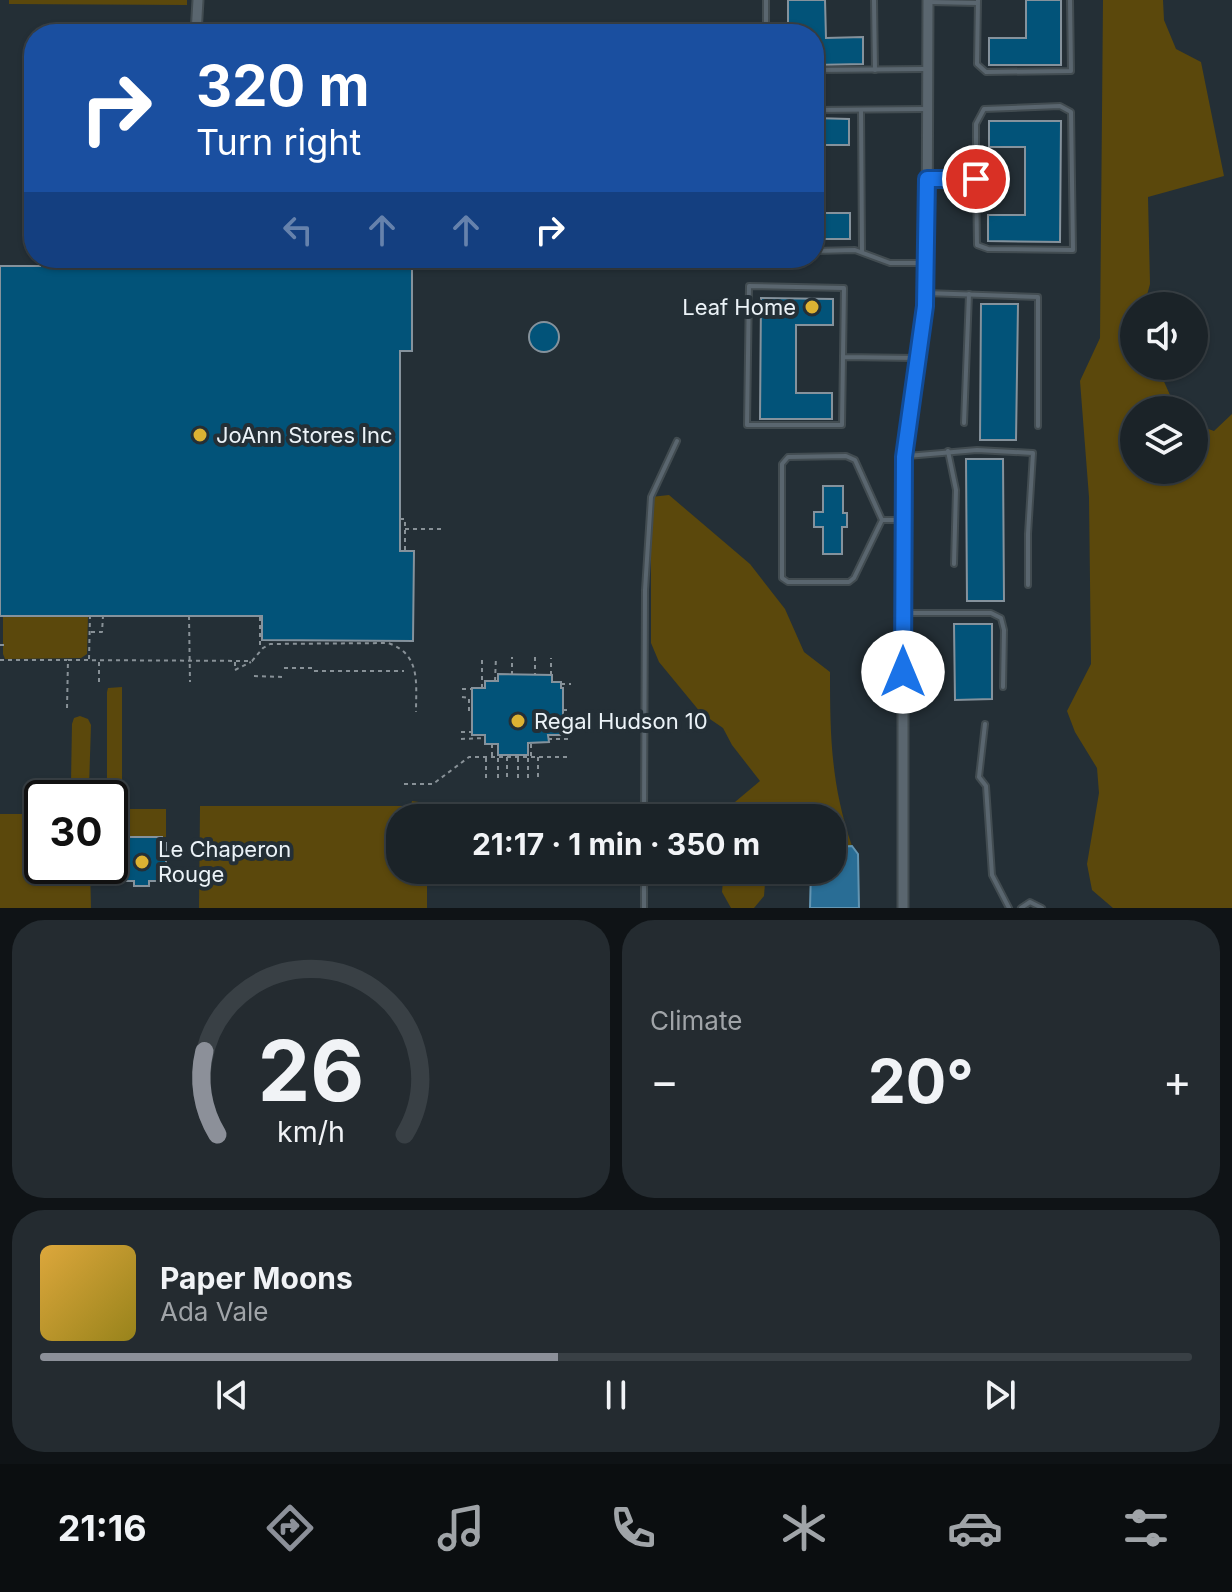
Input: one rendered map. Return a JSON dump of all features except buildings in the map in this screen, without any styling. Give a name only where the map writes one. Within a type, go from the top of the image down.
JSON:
[{"type":"street","points":[[197,24],[198,0]]},
{"type":"street","points":[[903,908],[904,457],[919,358],[928,263],[928,1]]},
{"type":"lane","points":[[766,0],[766,24]]},
{"type":"lane","points":[[874,0],[875,70]]},
{"type":"lane","points":[[928,1],[978,1],[977,64],[986,72],[1071,71],[1070,0]]},
{"type":"lane","points":[[824,70],[928,69]]},
{"type":"lane","points":[[1060,106],[1071,112],[1073,250],[988,249],[977,245],[976,179],[976,124],[984,109],[1060,106]]},
{"type":"lane","points":[[824,110],[927,109]]},
{"type":"lane","points":[[861,110],[862,252]]},
{"type":"lane","points":[[927,179],[976,179]]},
{"type":"lane","points":[[824,251],[862,252],[890,263],[928,263]]},
{"type":"lane","points":[[749,286],[844,288],[843,357],[842,425],[747,425],[749,286]]},
{"type":"lane","points":[[926,293],[1038,297],[1038,426]]},
{"type":"lane","points":[[964,423],[969,294]]},
{"type":"lane","points":[[843,357],[919,358]]},
{"type":"lane","points":[[644,804],[645,590],[651,497],[677,441]]},
{"type":"lane","points":[[904,457],[948,451],[1033,453],[1028,585]]},
{"type":"lane","points":[[948,451],[956,490],[954,564]]},
{"type":"lane","points":[[846,456],[855,460],[882,520],[854,578],[849,582],[788,582],[782,578],[782,464],[788,457],[846,456]]},
{"type":"lane","points":[[882,520],[903,520]]},
{"type":"lane","points":[[903,613],[991,613],[1001,618],[1004,630],[1003,687]]},
{"type":"lane","points":[[985,724],[979,777],[986,786],[992,875],[1009,908]]},
{"type":"lane","points":[[644,884],[644,908]]},
{"type":"lane","points":[[1021,908],[1030,902],[1042,908]]},
{"type":"path","points":[[400,519],[405,519],[405,551]]},
{"type":"path","points":[[405,529],[443,529]]},
{"type":"path","points":[[89,660],[90,616]]},
{"type":"path","points":[[90,632],[102,632],[103,616]]},
{"type":"path","points":[[189,616],[190,682]]},
{"type":"path","points":[[260,617],[260,650]]},
{"type":"path","points":[[235,661],[235,670],[242,669],[270,644],[388,643],[407,654],[416,671],[416,712]]},
{"type":"path","points":[[0,645],[7,645]]},
{"type":"path","points":[[482,657],[482,688]]},
{"type":"path","points":[[495,681],[496,657]]},
{"type":"path","points":[[512,657],[512,675]]},
{"type":"path","points":[[535,657],[535,675]]},
{"type":"path","points":[[551,658],[551,675]]},
{"type":"path","points":[[0,660],[252,661]]},
{"type":"path","points":[[67,708],[68,660]]},
{"type":"path","points":[[99,660],[99,682]]},
{"type":"path","points":[[284,668],[404,671]]},
{"type":"path","points":[[254,676],[284,677]]},
{"type":"path","points":[[561,684],[571,684]]},
{"type":"path","points":[[462,689],[472,689]]},
{"type":"path","points":[[462,697],[469,698],[469,711],[472,711]]},
{"type":"path","points":[[563,710],[570,710]]},
{"type":"path","points":[[461,732],[472,732]]},
{"type":"path","points":[[563,732],[570,732]]},
{"type":"path","points":[[461,739],[485,738]]},
{"type":"path","points":[[548,739],[570,739]]},
{"type":"path","points":[[528,781],[531,743]]},
{"type":"path","points":[[492,744],[492,757]]},
{"type":"path","points":[[492,749],[498,749]]},
{"type":"path","points":[[404,784],[433,784],[469,757],[569,757]]},
{"type":"path","points":[[486,757],[486,781]]},
{"type":"path","points":[[498,757],[498,781]]},
{"type":"path","points":[[507,757],[507,780]]},
{"type":"path","points":[[518,757],[518,781]]},
{"type":"path","points":[[538,757],[538,780]]},
{"type":"shaded area","points":[[9,0],[187,0],[187,5],[9,4]]},
{"type":"shaded area","points":[[1103,0],[1163,0],[1164,20],[1176,49],[1201,62],[1224,176],[1148,197],[1150,284],[1148,292],[1120,292],[1120,380],[1163,380],[1171,396],[1120,396],[1120,484],[1208,484],[1208,429],[1214,431],[1232,414],[1232,908],[1113,908],[1092,890],[1087,864],[1099,793],[1097,768],[1075,732],[1067,711],[1091,664],[1089,497],[1080,381],[1100,338]]},
{"type":"shaded area","points":[[669,495],[750,564],[785,609],[804,652],[830,672],[833,760],[840,804],[733,804],[760,781],[723,728],[701,713],[659,662],[651,643],[651,497]]},
{"type":"shaded area","points":[[3,616],[88,616],[87,654],[81,658],[5,659]]},
{"type":"shaded area","points":[[122,687],[122,780],[107,780],[108,688]]},
{"type":"shaded area","points":[[80,716],[88,719],[91,725],[89,780],[71,780],[74,718]]},
{"type":"shaded area","points":[[200,806],[386,806],[386,884],[427,884],[427,908],[199,908]]},
{"type":"shaded area","points":[[128,809],[166,809],[166,837],[128,837]]},
{"type":"shaded area","points":[[0,814],[24,814],[24,884],[90,884],[91,908],[0,908]]},
{"type":"shaded area","points":[[846,827],[852,846],[846,846]]},
{"type":"shaded area","points":[[723,884],[765,884],[764,896],[754,908],[731,908],[722,892]]},
{"type":"water","points":[[846,846],[852,846],[858,854],[859,908],[810,908],[811,884],[846,884]]},
{"type":"place","name":"Leaf Home","points":[[812,307]]},
{"type":"place","name":"JoAnn Stores Inc","points":[[200,435]]},
{"type":"place","name":"Regal Hudson 10","points":[[518,721]]},
{"type":"place","name":"Le Chaperon Rouge","points":[[142,862]]},
{"type":"route","points":[[903,672],[904,457],[925,306],[927,179],[976,179]]}]
